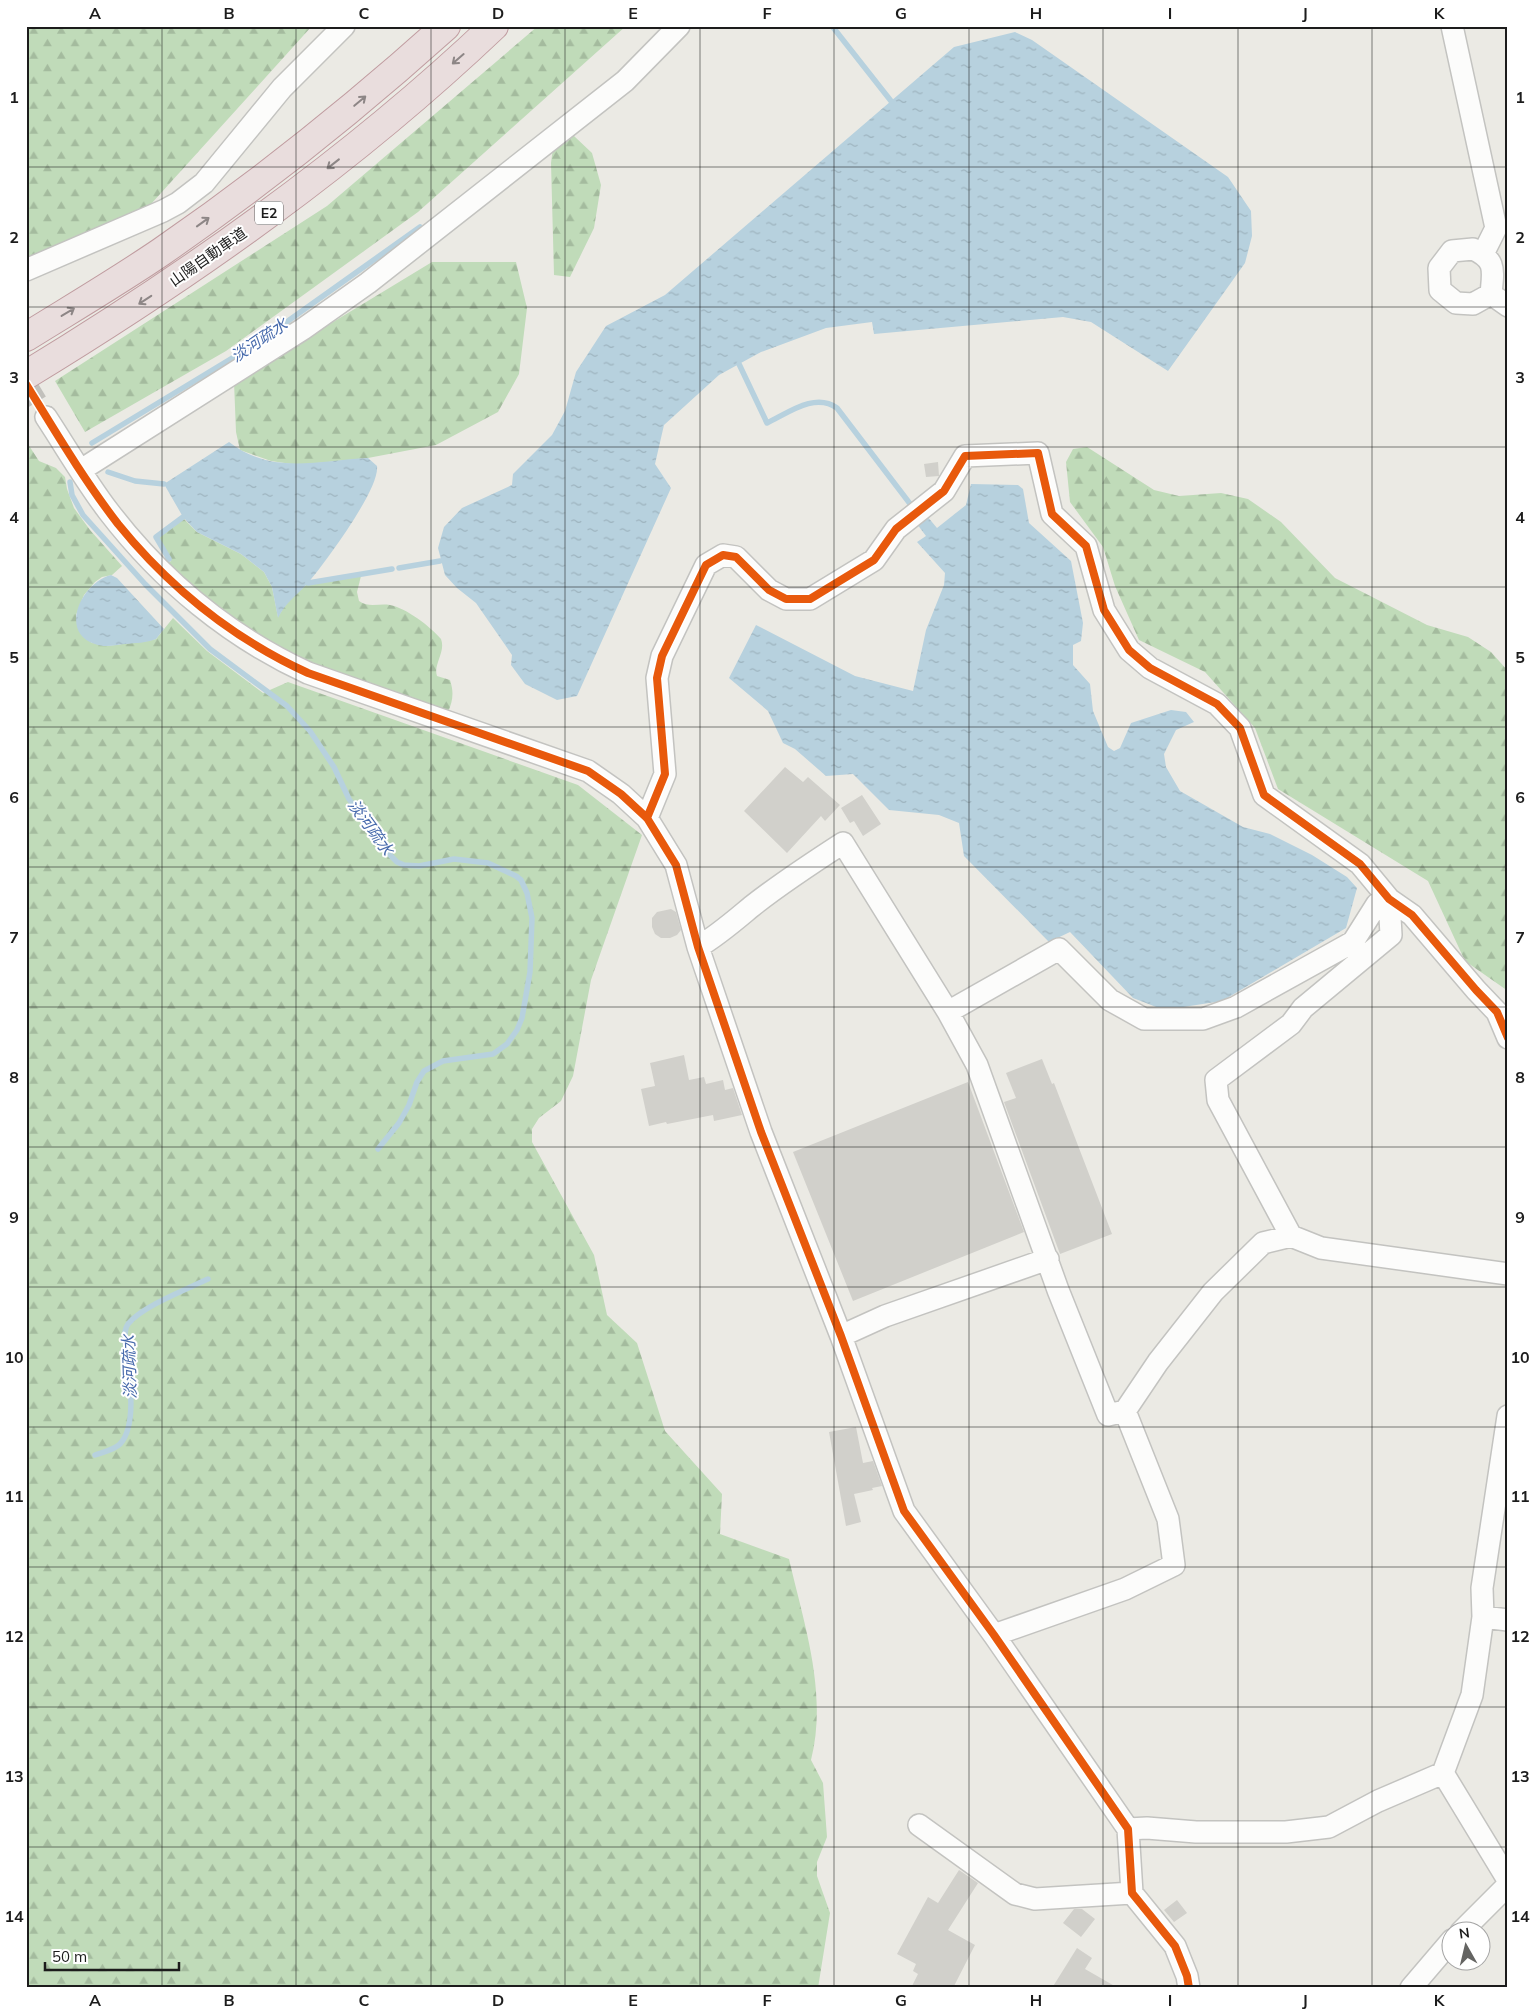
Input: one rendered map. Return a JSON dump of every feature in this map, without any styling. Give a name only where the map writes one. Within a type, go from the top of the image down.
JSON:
[{"type":"highway","name":"山陽自動車道","points":[[26,337],[144,263],[217,212],[337,120],[446,26]]},
{"type":"highway","name":"山陽自動車道","points":[[26,375],[104,328],[237,237],[364,140],[494,26]]},
{"type":"street","points":[[26,270],[163,211],[189,195],[204,183],[286,83],[344,26]]},
{"type":"street","points":[[81,470],[270,350],[368,283],[625,82],[679,26]]},
{"type":"street","points":[[1452,26],[1496,228],[1483,254]]},
{"type":"street","points":[[1473,249],[1483,254],[1494,269],[1499,300],[1473,304],[1456,304],[1440,290],[1439,268],[1452,251],[1473,249]]},
{"type":"street","points":[[46,417],[120,525],[159,568],[205,610],[240,636],[308,673],[588,771],[621,794],[647,818],[676,865],[698,947],[761,1132],[841,1336],[904,1512],[994,1635],[1128,1829],[1132,1893],[1175,1946],[1187,1976],[1189,1988]]},
{"type":"street","points":[[647,818],[665,774],[657,678],[662,656],[706,565],[723,555],[736,557],[769,590],[786,599],[810,599],[874,560],[896,529],[944,491],[965,456],[1038,453],[1052,514],[1086,546],[1104,610],[1129,650],[1150,668],[1217,704],[1240,728],[1264,795],[1360,864],[1390,899],[1412,915],[1497,1012],[1508,1038]]},
{"type":"street","points":[[698,947],[719,934],[794,875],[843,843],[948,1012],[977,1065],[1058,1290],[1108,1415],[1125,1411],[1158,1362],[1213,1292],[1263,1243],[1291,1236],[1320,1248],[1508,1274]]},
{"type":"street","points":[[948,1012],[1059,949],[1110,1000],[1144,1019],[1203,1019],[1236,1007],[1353,942],[1378,904],[1390,899]]},
{"type":"street","points":[[1291,1236],[1218,1100],[1216,1080],[1292,1024],[1303,1008],[1392,935],[1390,899]]},
{"type":"street","points":[[841,1336],[885,1316],[1048,1259]]},
{"type":"street","points":[[994,1635],[1125,1588],[1174,1565],[1168,1520],[1125,1411]]},
{"type":"street","points":[[1128,1829],[1147,1828],[1196,1832],[1276,1832],[1329,1828],[1378,1801],[1443,1773],[1472,1695],[1483,1617],[1482,1588],[1508,1416]]},
{"type":"street","points":[[1483,1617],[1508,1620]]},
{"type":"street","points":[[1443,1773],[1508,1880]]},
{"type":"street","points":[[919,1825],[1015,1894],[1035,1899],[1132,1893]]},
{"type":"street","points":[[1471,1922],[1508,1885]]},
{"type":"street","points":[[1411,1988],[1442,1952]]},
{"type":"green space","points":[[26,26],[312,26],[142,214],[26,262]]},
{"type":"green space","points":[[538,26],[626,26],[418,212],[226,351],[85,432],[55,381],[327,206]]},
{"type":"green space","points":[[574,136],[592,153],[601,185],[594,228],[570,277],[554,275],[551,163],[553,148],[561,137]]},
{"type":"green space","points":[[432,262],[516,262],[527,308],[519,374],[498,412],[436,445],[368,458],[298,465],[271,461],[240,450],[236,432],[234,382]]},
{"type":"green space","points":[[26,441],[39,461],[56,468],[65,477],[74,508],[90,530],[122,566],[112,575],[102,577],[95,582],[84,595],[76,615],[78,628],[83,636],[92,643],[107,646],[156,639],[173,618],[207,651],[263,693],[288,682],[578,785],[642,835],[591,980],[573,1076],[561,1101],[539,1118],[532,1129],[532,1142],[594,1255],[607,1315],[637,1343],[665,1431],[722,1494],[720,1534],[789,1559],[812,1659],[817,1709],[816,1735],[811,1760],[823,1783],[827,1837],[817,1862],[817,1876],[830,1913],[818,1988],[26,1988]]},
{"type":"green space","points":[[1087,447],[1154,490],[1179,496],[1221,493],[1248,499],[1281,522],[1335,578],[1427,625],[1468,637],[1491,652],[1508,671],[1508,991],[1465,961],[1428,881],[1278,789],[1255,728],[1205,672],[1139,640],[1115,586],[1103,547],[1070,502],[1066,462],[1073,449]]},
{"type":"green space","points":[[184,519],[197,532],[241,554],[264,572],[272,587],[278,617],[287,602],[306,585],[361,576],[357,592],[359,601],[370,605],[390,605],[403,610],[424,623],[441,639],[442,649],[436,671],[437,676],[450,680],[452,696],[448,712],[316,666],[234,622],[167,564],[171,561],[158,538]]},
{"type":"water","points":[[1015,32],[1032,40],[1228,177],[1251,211],[1252,236],[1245,263],[1168,371],[1091,322],[1063,317],[874,334],[872,322],[826,328],[761,352],[719,375],[664,425],[655,464],[671,488],[577,696],[557,700],[525,684],[511,665],[512,655],[476,603],[457,588],[445,575],[438,548],[444,527],[462,508],[512,485],[513,474],[552,435],[565,411],[576,372],[606,326],[665,295],[954,47]]},
{"type":"water","points":[[229,442],[246,453],[279,463],[314,463],[368,458],[377,466],[376,477],[370,491],[350,526],[316,573],[288,603],[278,618],[272,587],[264,572],[241,554],[197,532],[183,517],[164,484]]},
{"type":"water","points":[[971,484],[1018,485],[1023,489],[1029,523],[1071,561],[1083,623],[1081,641],[1073,645],[1073,665],[1090,684],[1093,711],[1108,747],[1114,751],[1120,748],[1131,723],[1171,710],[1186,712],[1194,722],[1176,730],[1164,754],[1166,767],[1180,791],[1243,827],[1270,834],[1312,855],[1347,877],[1357,888],[1346,928],[1222,1001],[1164,1010],[1133,998],[1070,932],[1049,942],[964,856],[959,823],[939,815],[889,810],[853,774],[826,776],[795,749],[783,743],[768,711],[729,678],[756,625],[855,676],[913,691],[926,630],[944,585],[945,573],[917,542],[926,536],[917,524],[927,516],[937,528],[966,505]]},
{"type":"water","points":[[111,575],[117,578],[164,629],[156,639],[106,646],[95,644],[84,638],[78,629],[76,619],[78,608],[83,597],[91,587],[100,579]]},
{"type":"building","points":[[938,462],[939,476],[926,477],[924,464]]},
{"type":"building","points":[[785,767],[803,782],[808,777],[840,805],[825,821],[821,816],[787,853],[744,811]]},
{"type":"building","points":[[862,795],[881,824],[863,836],[854,821],[850,823],[841,808]]},
{"type":"building","points":[[671,909],[676,912],[681,930],[677,935],[670,938],[661,938],[655,934],[652,927],[652,918],[657,912]]},
{"type":"building","points":[[684,1055],[689,1080],[704,1077],[706,1084],[723,1080],[725,1090],[733,1088],[742,1115],[714,1121],[713,1115],[649,1126],[641,1089],[655,1086],[650,1063]]},
{"type":"building","points":[[1042,1059],[1052,1084],[1054,1083],[1112,1234],[1060,1254],[1004,1102],[1016,1098],[1006,1073]]},
{"type":"building","points":[[968,1082],[1024,1232],[853,1301],[793,1152]]},
{"type":"building","points":[[856,1427],[863,1463],[873,1461],[882,1486],[854,1494],[861,1522],[846,1526],[829,1432]]},
{"type":"building","points":[[959,1870],[978,1883],[948,1930],[975,1945],[953,1988],[911,1988],[918,1974],[913,1971],[916,1964],[897,1954],[928,1897],[938,1903]]},
{"type":"building","points":[[1177,1900],[1187,1913],[1174,1922],[1164,1910]]},
{"type":"building","points":[[1074,1909],[1082,1909],[1095,1919],[1081,1937],[1063,1923]]},
{"type":"building","points":[[1077,1948],[1092,1958],[1085,1969],[1118,1988],[1052,1988]]},
{"type":"waterway","points":[[832,26],[891,101]]},
{"type":"waterway","name":"淡河疏水","points":[[92,443],[257,343],[420,227]]},
{"type":"waterway","points":[[739,364],[767,423],[811,403],[820,402],[837,408],[914,509]]},
{"type":"waterway","points":[[108,472],[135,481],[164,484]]},
{"type":"waterway","name":"淡河疏水","points":[[70,482],[72,495],[83,515],[145,584],[210,649],[287,706],[310,731],[334,767],[349,799],[387,852],[397,862],[404,865],[419,866],[454,859],[488,863],[521,880],[527,893],[532,918],[530,972],[522,1018],[517,1030],[507,1044],[493,1054],[443,1061],[424,1071],[417,1082],[409,1105],[399,1123],[378,1149]]},
{"type":"waterway","points":[[166,561],[169,559],[156,537],[183,517]]},
{"type":"waterway","points":[[399,568],[440,561]]},
{"type":"waterway","points":[[308,583],[392,569]]},
{"type":"waterway","name":"淡河疏水","points":[[95,1455],[118,1446],[126,1435],[129,1425],[131,1399],[125,1337],[125,1330],[128,1324],[153,1305],[208,1279]]},
{"type":"tunnel","points":[[26,384],[46,417]]},
{"type":"cycle path","points":[[26,384],[82,473],[118,524],[181,590],[229,628],[254,644],[308,673],[588,771],[621,794],[647,818],[676,865],[698,947],[761,1132],[841,1336],[904,1511],[994,1635],[1128,1829],[1132,1893],[1175,1946],[1187,1976],[1189,1988]]},
{"type":"cycle path","points":[[647,818],[665,774],[657,678],[662,656],[706,565],[723,555],[736,557],[769,590],[786,599],[810,599],[874,560],[896,529],[944,491],[965,456],[1038,453],[1052,514],[1086,546],[1104,610],[1129,650],[1150,668],[1217,704],[1240,728],[1264,795],[1360,864],[1389,899],[1412,915],[1497,1012],[1508,1038]]}]
